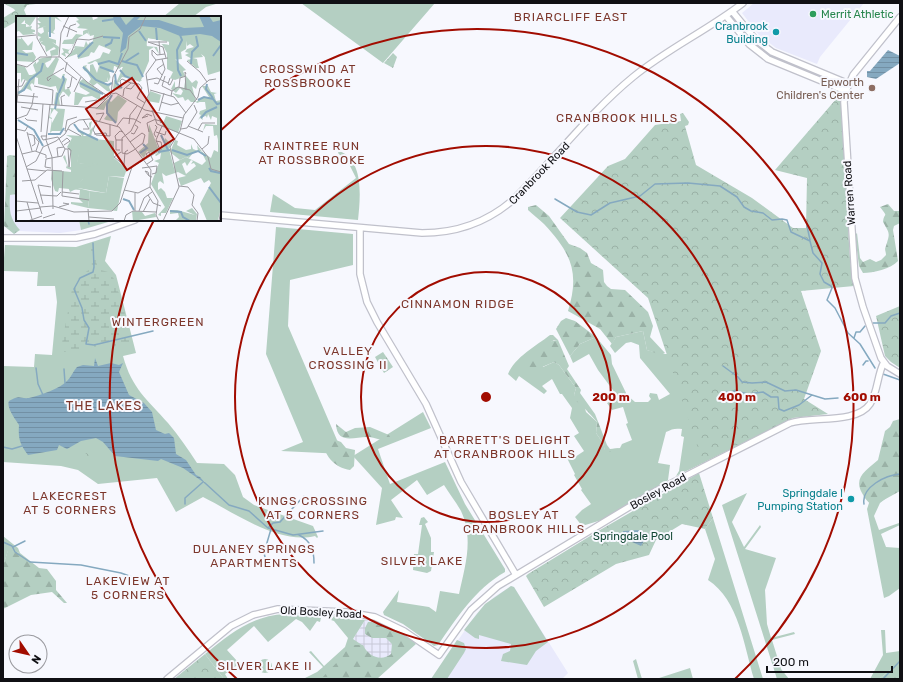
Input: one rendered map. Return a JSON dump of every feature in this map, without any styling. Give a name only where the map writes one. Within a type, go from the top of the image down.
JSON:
[{"type":"street","name":"Cranbrook Road","points":[[221,215],[360,228],[438,233],[466,227],[493,215],[509,204],[526,188],[620,88],[657,59],[744,3]]},
{"type":"street","points":[[732,11],[755,39],[772,52],[849,84]]},
{"type":"street","points":[[726,16],[749,44],[768,59],[846,91]]},
{"type":"street","name":"Warren Road","points":[[884,362],[860,300],[854,270],[843,116],[846,91],[849,84],[860,66],[900,17]]},
{"type":"street","points":[[3,238],[53,240],[76,238],[88,236],[132,221]]},
{"type":"street","points":[[360,228],[360,274],[367,302],[377,322],[426,404],[461,482],[516,575]]},
{"type":"street","points":[[884,362],[900,374]]},
{"type":"street","name":"Bosley Road","points":[[440,655],[466,617],[477,604],[493,590],[654,492],[785,425],[802,420],[847,416],[864,410],[872,401],[884,362]]},
{"type":"street","name":"Old Bosley Road","points":[[166,679],[231,626],[253,615],[278,609],[346,612],[375,617],[404,630],[440,655]]},
{"type":"shaded area","points":[[754,3],[864,3],[820,57],[817,64],[776,48],[759,35],[742,13]]},
{"type":"shaded area","points":[[16,194],[16,221],[79,221],[81,230],[60,233],[19,231],[20,230],[12,222],[9,207],[10,195]]},
{"type":"shaded area","points":[[511,586],[514,587],[568,673],[562,679],[431,679],[477,613],[494,597]]},
{"type":"shaded area","points":[[365,620],[381,622],[415,642],[381,671],[353,639]]},
{"type":"green space","points":[[3,3],[45,3],[27,5],[24,10],[27,16],[19,16],[14,9]]},
{"type":"green space","points":[[180,3],[219,3],[206,7],[194,16],[164,16]]},
{"type":"green space","points":[[301,3],[435,3],[383,63]]},
{"type":"green space","points":[[16,10],[20,16],[16,16],[16,22],[3,29],[3,18]]},
{"type":"green space","points":[[393,53],[397,57],[393,68],[384,63]]},
{"type":"green space","points":[[843,91],[841,98],[842,124],[850,254],[854,286],[801,291],[821,351],[804,399],[828,414],[793,418],[703,463],[648,298],[560,218],[608,166],[625,159],[655,125],[681,121],[680,114],[683,113],[689,122],[688,125],[685,126],[696,165],[752,198],[793,228],[806,228],[807,178],[775,170]]},
{"type":"green space","points":[[339,151],[347,156],[353,163],[357,172],[360,192],[358,220],[270,212],[273,194],[295,208],[315,210],[356,178],[349,164],[338,153]]},
{"type":"green space","points":[[7,156],[16,156],[16,194],[10,195],[10,206],[12,218],[20,230],[14,234],[4,226]]},
{"type":"green space","points":[[888,204],[894,211],[900,211],[900,223],[894,226],[893,230],[898,261],[882,270],[863,273],[859,266],[855,235],[857,233],[860,258],[863,262],[870,259],[876,262],[881,260],[886,255],[885,249],[889,234],[883,222],[885,214],[880,207]]},
{"type":"green space","points":[[536,205],[549,216],[569,244],[580,248],[587,253],[591,263],[603,270],[604,282],[607,286],[611,289],[625,290],[648,312],[653,326],[650,337],[665,353],[661,355],[647,350],[643,331],[616,337],[612,344],[600,329],[568,311],[572,297],[573,285],[571,264],[561,244],[544,224],[528,210],[528,207]]},
{"type":"green space","points":[[79,221],[112,221],[81,230]]},
{"type":"green space","points":[[276,227],[353,234],[353,265],[290,280],[288,326],[343,454],[281,451],[303,442],[266,354]]},
{"type":"green space","points":[[111,236],[105,261],[116,275],[136,353],[123,356],[131,377],[141,393],[176,433],[197,463],[224,464],[235,475],[243,497],[254,505],[313,526],[318,537],[317,538],[315,536],[301,538],[272,532],[243,519],[203,497],[176,512],[157,478],[98,484],[78,470],[61,466],[3,462],[3,366],[34,367],[35,354],[52,355],[57,302],[55,286],[37,286],[38,272],[3,271],[5,245],[76,247]]},
{"type":"green space","points":[[93,246],[98,269],[108,272],[115,280],[114,284],[121,297],[131,341],[128,345],[92,347],[64,352],[62,350],[62,343],[73,284],[84,273],[92,268],[91,248]]},
{"type":"green space","points":[[900,306],[900,368],[885,356],[876,316]]},
{"type":"green space","points":[[566,318],[575,321],[596,337],[580,344],[570,356],[556,329],[561,321]]},
{"type":"green space","points":[[643,331],[647,350],[661,354],[668,354],[705,462],[676,476],[679,471],[684,437],[681,436],[682,429],[674,429],[666,432],[658,463],[670,465],[668,480],[605,519],[582,526],[575,517],[591,504],[581,490],[582,489],[567,458],[575,457],[584,451],[574,436],[579,433],[570,418],[572,408],[562,394],[560,394],[552,379],[542,386],[547,391],[544,394],[519,376],[516,381],[508,374],[511,368],[521,357],[550,335],[553,335],[558,340],[554,340],[537,352],[543,367],[554,362],[559,365],[576,388],[574,395],[584,405],[586,412],[597,422],[596,433],[603,443],[605,450],[620,448],[622,444],[632,440],[626,424],[628,423],[623,407],[612,410],[607,403],[618,397],[598,370],[589,354],[573,363],[570,356],[580,344],[596,337],[611,355],[612,364],[627,395],[635,402],[648,402],[651,399],[649,396],[650,393],[657,394],[659,400],[670,394],[640,358],[639,345],[631,342],[626,343],[615,353],[610,346],[616,337]]},
{"type":"green space","points":[[558,340],[569,366],[567,369],[581,390],[580,393],[595,414],[607,445],[610,449],[620,448],[611,452],[605,451],[603,443],[596,433],[597,422],[576,401],[574,395],[576,388],[559,365],[554,362],[535,370],[525,370],[528,360],[537,350],[548,343]]},
{"type":"green space","points":[[383,352],[393,367],[384,373],[375,357]]},
{"type":"green space","points":[[423,412],[431,428],[378,449],[390,484],[445,462],[465,504],[505,569],[505,572],[494,579],[476,595],[438,645],[434,646],[403,624],[384,615],[383,612],[399,590],[397,602],[429,607],[436,612],[440,591],[459,594],[466,563],[468,542],[465,521],[461,511],[444,485],[427,495],[417,480],[391,500],[403,518],[396,517],[395,520],[376,525],[382,488],[353,456]]},
{"type":"green space","points":[[900,419],[900,491],[873,506],[862,493],[859,482],[860,478],[862,474],[878,460],[885,431],[890,427],[893,421]]},
{"type":"green space","points":[[336,424],[346,432],[355,428],[370,427],[389,435],[391,439],[382,440],[369,437],[343,438],[337,431]]},
{"type":"green space","points":[[328,437],[341,442],[346,448],[355,450],[354,466],[350,470],[340,467],[332,461],[326,453],[323,443]]},
{"type":"green space","points":[[86,453],[93,456],[88,465],[81,462]]},
{"type":"green space","name":"Springdale Pool","points":[[699,473],[713,518],[705,529],[682,524],[656,540],[649,555],[616,564],[544,607],[526,576],[528,574],[600,530]]},
{"type":"green space","points":[[900,481],[899,488],[880,503],[874,516],[879,530],[899,523],[900,525],[881,534],[886,547],[900,548],[900,588],[884,598],[867,509],[869,503]]},
{"type":"green space","points":[[747,493],[732,522],[744,547],[760,525],[761,527],[745,549],[776,558],[765,590],[767,624],[771,638],[794,632],[795,634],[772,640],[781,669],[789,679],[777,679],[722,505]]},
{"type":"green space","points":[[424,517],[428,522],[425,524],[431,538],[431,552],[434,552],[431,571],[427,573],[413,570],[414,554],[418,554],[422,525],[419,525],[421,518]]},
{"type":"green space","points":[[713,518],[763,679],[754,679],[734,611],[727,599],[708,580],[715,559],[705,529]]},
{"type":"green space","points":[[3,536],[18,548],[20,553],[8,551],[3,566]]},
{"type":"green space","points":[[8,550],[20,553],[39,568],[47,569],[56,581],[56,590],[67,603],[64,603],[52,592],[31,595],[3,609],[3,566]]},
{"type":"green space","points":[[511,586],[514,587],[548,642],[536,651],[527,665],[501,661],[503,654],[510,651],[511,644],[479,635],[479,639],[475,638],[464,630],[485,604]]},
{"type":"green space","points":[[273,615],[318,615],[321,618],[320,622],[317,621],[310,631],[302,622],[296,619],[268,642],[254,626],[227,650],[238,662],[241,663],[239,664],[241,666],[236,666],[225,674],[228,679],[224,679],[205,654],[232,633],[251,622]]},
{"type":"green space","points":[[334,616],[365,620],[353,639],[362,645],[372,679],[303,679],[317,672],[323,667],[309,652],[311,651],[324,666],[345,647],[348,638],[334,621],[331,620]]},
{"type":"green space","points":[[368,622],[374,622],[394,628],[416,644],[377,679],[321,679],[341,658],[350,645],[363,645],[371,655],[379,658],[383,658],[391,654],[392,644],[386,638],[372,638],[365,634],[365,628]]},
{"type":"green space","points":[[881,630],[885,630],[886,653],[900,651],[900,662],[879,679],[870,679],[883,655]]},
{"type":"green space","points":[[457,640],[464,643],[466,649],[447,679],[431,679]]},
{"type":"green space","points":[[205,654],[224,679],[174,679]]},
{"type":"green space","points":[[262,659],[268,659],[272,663],[272,669],[268,673],[262,673],[258,669],[258,663]]},
{"type":"green space","points":[[636,659],[642,679],[638,679],[633,661]]},
{"type":"green space","points":[[900,662],[900,679],[879,679]]},
{"type":"green space","points":[[690,668],[693,679],[656,679]]},
{"type":"water","points":[[888,50],[900,56],[900,63],[876,79],[867,77],[867,71],[870,71]]},
{"type":"water","points":[[95,358],[98,366],[111,363],[119,365],[123,363],[119,372],[129,395],[144,403],[152,412],[156,430],[165,434],[169,433],[174,438],[176,454],[186,460],[196,475],[206,484],[183,468],[161,459],[158,461],[115,456],[103,442],[96,438],[81,441],[67,449],[59,445],[57,450],[28,455],[20,441],[19,425],[10,410],[8,404],[9,401],[18,397],[29,398],[55,389],[68,380],[77,367],[83,365],[94,366]]},
{"type":"water","points":[[639,530],[639,538],[644,541],[641,546],[632,542],[631,538],[624,539],[623,531]]},
{"type":"waterway","points":[[555,199],[577,212],[591,215],[610,203],[640,196],[655,184],[688,183],[720,186],[737,197],[744,207],[751,211],[763,213],[772,220],[787,220],[791,232],[810,241],[813,253],[822,263],[820,274],[824,282],[832,288],[827,300],[835,308],[848,333],[860,344],[875,368]]},
{"type":"waterway","points":[[807,226],[810,240]]},
{"type":"waterway","points":[[93,243],[93,272],[80,278],[74,289],[82,308],[84,320],[89,328],[86,344],[94,345],[153,331]]},
{"type":"waterway","points":[[873,323],[885,323],[891,316],[900,313]]},
{"type":"waterway","points":[[854,338],[856,332],[860,332],[865,326]]},
{"type":"waterway","points":[[863,365],[866,361],[868,361]]},
{"type":"waterway","points":[[723,366],[738,377],[742,382],[766,382],[785,391],[796,390],[825,399],[838,398]]},
{"type":"waterway","points":[[36,368],[38,384],[43,395]]},
{"type":"waterway","points":[[64,369],[65,383]]},
{"type":"waterway","points":[[883,374],[900,380]]},
{"type":"waterway","points":[[721,393],[736,391],[748,394],[763,392],[771,397],[778,397],[779,409],[784,411],[799,405],[812,395]]},
{"type":"waterway","points":[[3,447],[12,449],[22,446]]},
{"type":"waterway","points":[[864,504],[866,492],[870,487],[882,479],[900,474]]},
{"type":"waterway","points":[[185,504],[185,498],[203,482]]},
{"type":"waterway","points":[[205,483],[229,505],[249,511],[268,528],[293,535],[323,531]]},
{"type":"waterway","points":[[268,528],[273,523],[280,522],[304,496]]},
{"type":"waterway","points":[[265,557],[264,553],[271,529]]},
{"type":"waterway","points":[[299,535],[303,537],[311,546],[314,563]]},
{"type":"waterway","points":[[13,547],[25,541]]},
{"type":"waterway","points":[[3,542],[12,546],[15,552],[30,562],[81,565],[121,573],[132,577]]},
{"type":"waterway","points":[[883,679],[900,661]]},
{"type":"place","name":"Merrit Athletic","points":[[813,14]]},
{"type":"place","name":"Cranbrook Building","points":[[776,32]]},
{"type":"place","name":"Epworth Children's Center","points":[[872,88]]},
{"type":"place","name":"Springdale I Pumping Station","points":[[851,499]]},
{"type":"district","name":"BRIARCLIFF EAST","points":[[571,17]]},
{"type":"district","name":"CROSSWIND AT ROSSBROOKE","points":[[308,76]]},
{"type":"district","name":"CRANBROOK HILLS","points":[[617,118]]},
{"type":"district","name":"RAINTREE RUN AT ROSSBROOKE","points":[[312,153]]},
{"type":"district","name":"CINNAMON RIDGE","points":[[458,304]]},
{"type":"district","name":"WINTERGREEN","points":[[158,322]]},
{"type":"district","name":"VALLEY CROSSING II","points":[[348,358]]},
{"type":"district","name":"THE LAKES","points":[[104,405]]},
{"type":"district","name":"BARRETT'S DELIGHT AT CRANBROOK HILLS","points":[[505,447]]},
{"type":"district","name":"LAKECREST AT 5 CORNERS","points":[[70,503]]},
{"type":"district","name":"KINGS CROSSING AT 5 CORNERS","points":[[313,508]]},
{"type":"district","name":"BOSLEY AT CRANBROOK HILLS","points":[[524,522]]},
{"type":"district","name":"DULANEY SPRINGS APARTMENTS","points":[[254,556]]},
{"type":"district","name":"SILVER LAKE","points":[[422,561]]},
{"type":"district","name":"LAKEVIEW AT 5 CORNERS","points":[[128,588]]},
{"type":"district","name":"SILVER LAKE II","points":[[265,666]]}]
